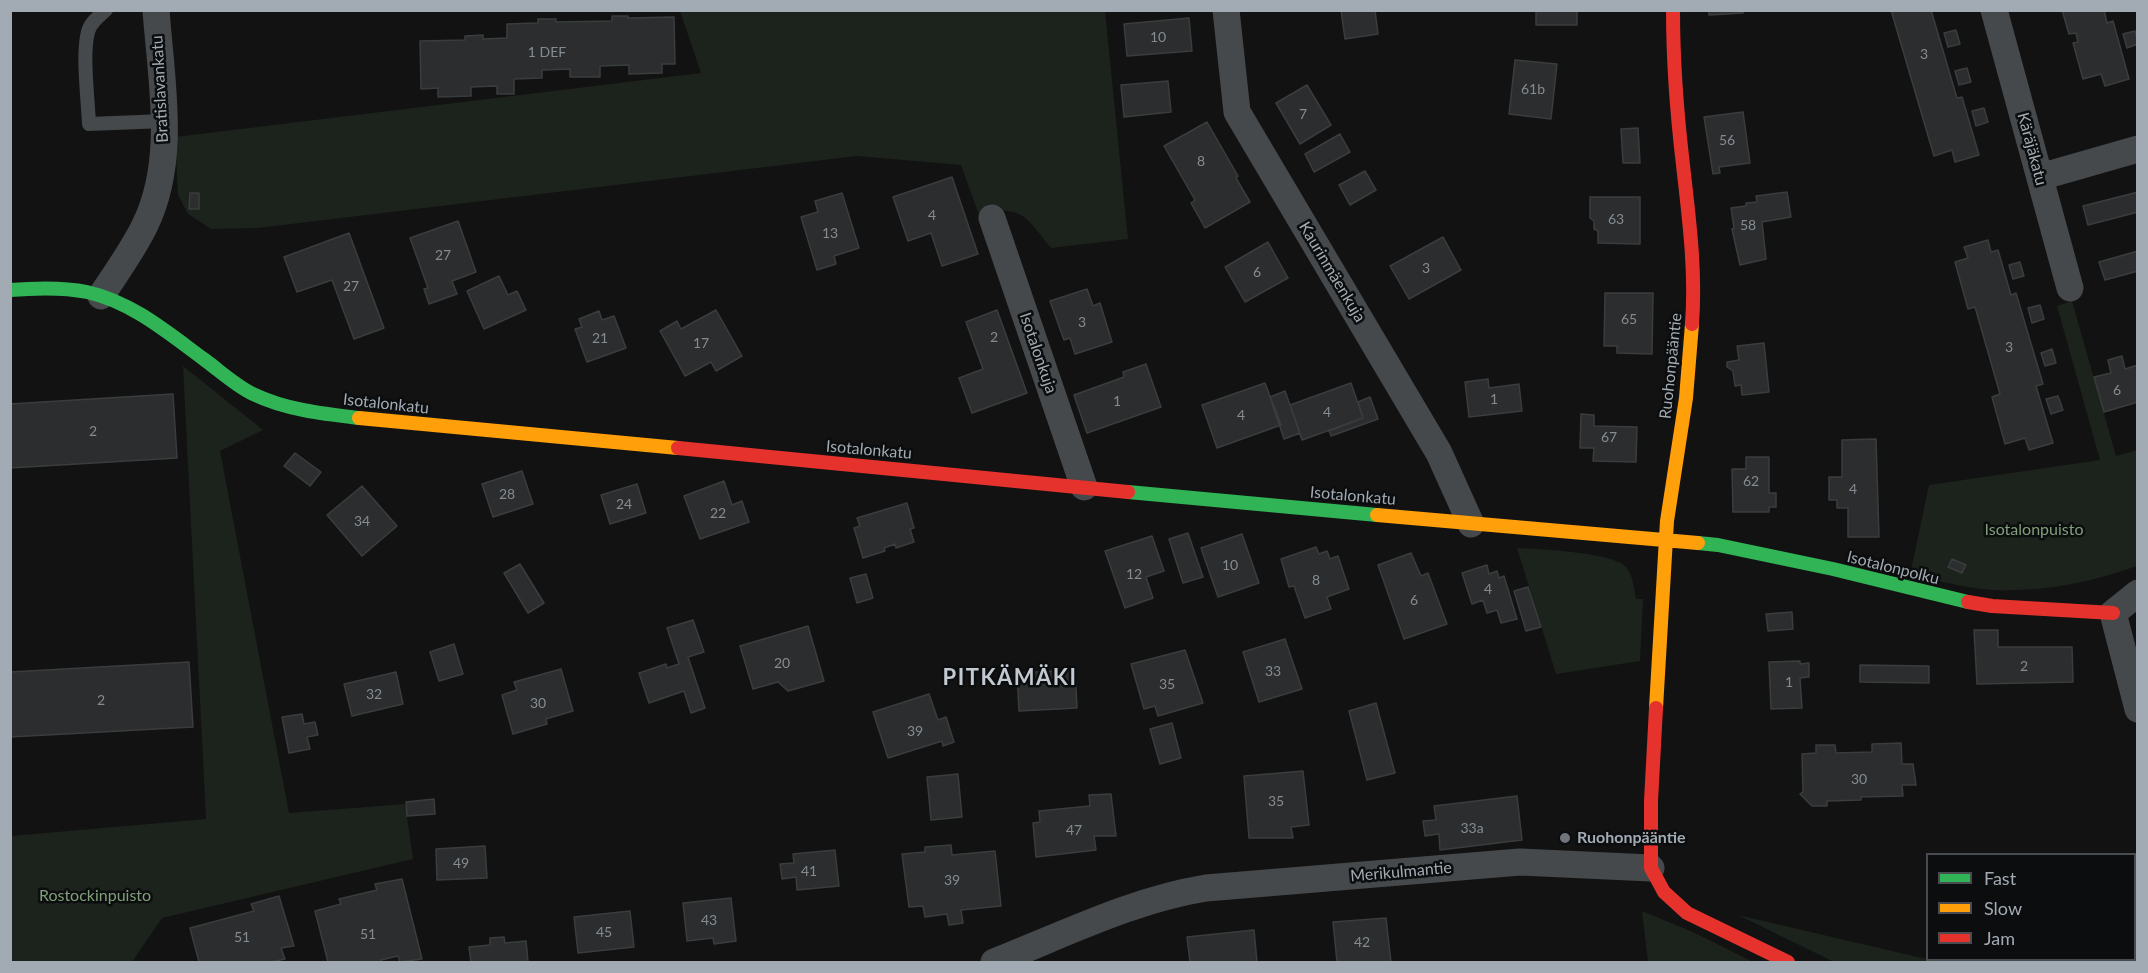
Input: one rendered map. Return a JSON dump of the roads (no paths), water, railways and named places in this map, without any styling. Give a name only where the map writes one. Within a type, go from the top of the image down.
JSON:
[{"type":"street","name":"Bratislavankatu","points":[[102,296],[137,239],[153,204],[159,182],[164,121],[156,10]]},
{"type":"street","name":"Kaurinmäenkuja","points":[[1226,10],[1237,112],[1439,453],[1471,524]]},
{"type":"street","name":"Ruohonpääntie","points":[[1651,868],[1651,801],[1667,521],[1687,386],[1694,295],[1692,236],[1673,51],[1673,10]]},
{"type":"street","name":"Käräjäkatu","points":[[1994,10],[2070,288]]},
{"type":"street","points":[[2040,177],[2138,149]]},
{"type":"street","name":"Isotalonkuja","points":[[992,218],[1084,488]]},
{"type":"street","name":"Isotalonkatu","points":[[10,290],[41,288],[87,292],[102,296],[140,313],[251,393],[275,403],[305,411],[392,422],[1084,488],[1666,540]]},
{"type":"street","name":"Isotalonpolku","points":[[1666,540],[1718,545],[1833,569],[1917,592],[1992,606],[2112,612]]},
{"type":"street","points":[[2138,593],[2112,612],[2138,709]]},
{"type":"street","name":"Merikulmantie","points":[[994,963],[1133,907],[1177,893],[1206,888],[1520,862],[1651,868]]},
{"type":"street","points":[[1651,868],[1664,892],[1687,913],[1788,963]]},
{"type":"lane","points":[[106,10],[98,16],[88,30],[86,50],[89,124],[164,121]]},
{"type":"place","name":"Ruohonpääntie","points":[[1565,838]]},
{"type":"district","name":"PITKÄMÄKI","points":[[1010,678]]},
{"type":"park label","name":"Isotalonpuisto","points":[[2034,530]]},
{"type":"park label","name":"Rostockinpuisto","points":[[95,896]]}]
